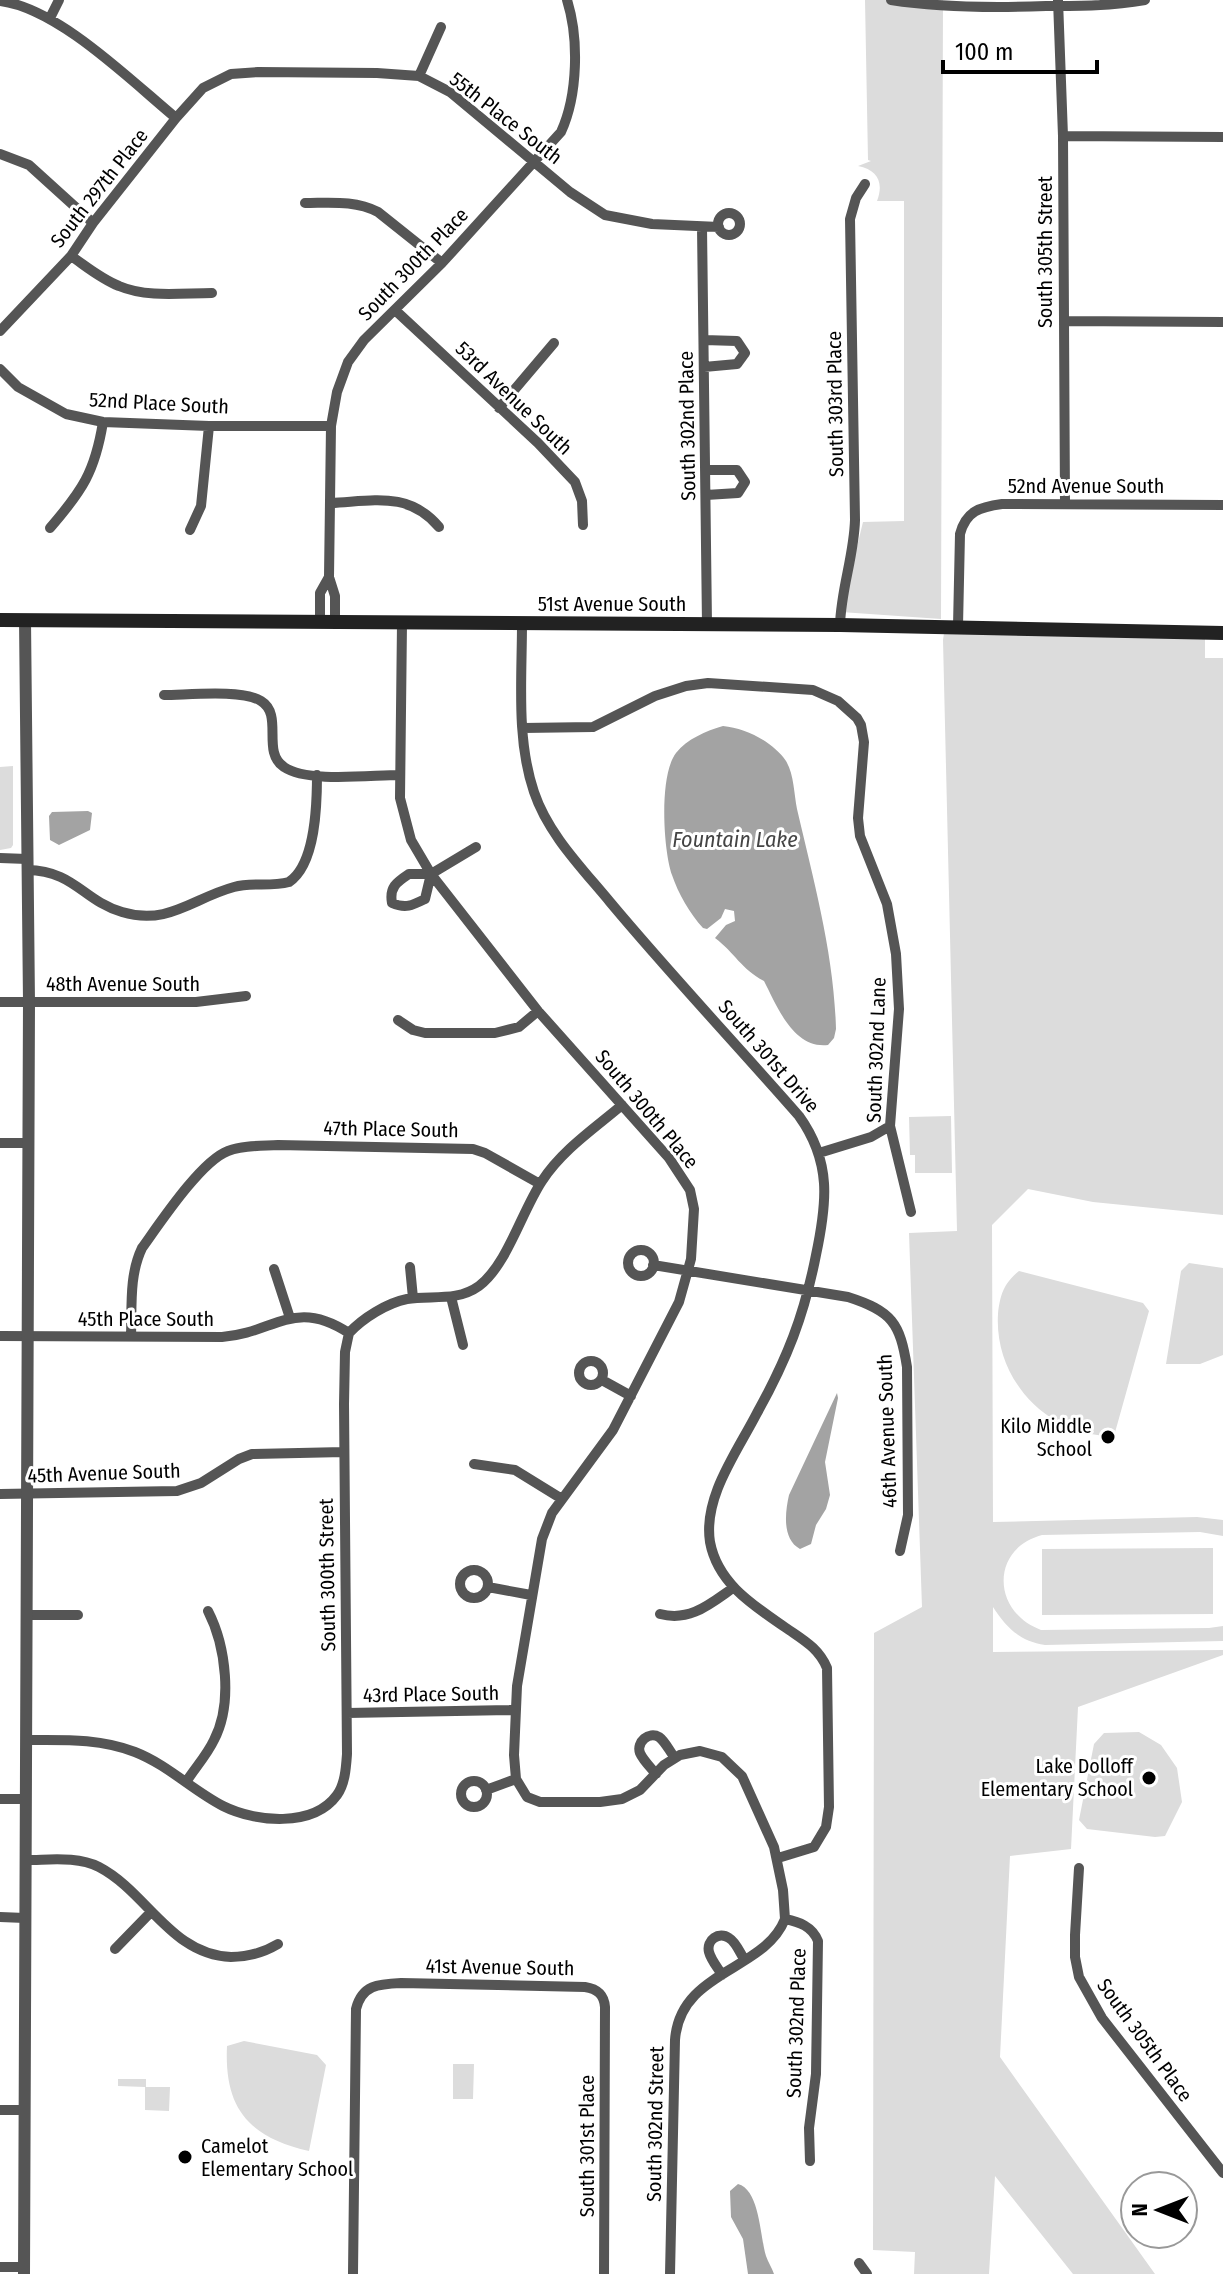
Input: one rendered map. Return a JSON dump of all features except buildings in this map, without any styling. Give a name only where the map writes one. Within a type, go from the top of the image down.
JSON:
[{"type":"main road","name":"51st Avenue South","points":[[0,620],[958,626],[1223,633]]},
{"type":"street","points":[[50,18],[59,0]]},
{"type":"street","name":"South 300th Place","points":[[327,623],[320,593],[329,577],[331,426],[337,392],[348,362],[364,340],[442,263],[561,132],[570,113],[574,79],[567,0]]},
{"type":"street","points":[[891,0],[980,8],[1058,3],[1117,5],[1145,0]]},
{"type":"street","points":[[0,1],[31,8],[63,26],[176,118]]},
{"type":"street","name":"South 305th Street","points":[[1058,3],[1063,136],[1065,503]]},
{"type":"street","points":[[419,76],[441,27]]},
{"type":"street","name":"55th Place South","points":[[231,74],[303,72],[419,76],[450,92],[570,192],[605,215],[652,224],[719,227]]},
{"type":"street","name":"South 297th Place","points":[[0,331],[71,256],[93,223],[176,118],[203,88],[231,74]]},
{"type":"street","points":[[1063,136],[1223,137]]},
{"type":"street","points":[[0,154],[29,165],[93,223]]},
{"type":"street","name":"South 303rd Place","points":[[840,625],[842,590],[853,550],[855,520],[850,219],[856,198],[865,184]]},
{"type":"street","points":[[305,203],[367,206],[442,263]]},
{"type":"street","name":"South 302nd Place","points":[[702,227],[707,624]]},
{"type":"street","points":[[71,256],[122,288],[145,293],[212,293]]},
{"type":"street","name":"53rd Avenue South","points":[[395,310],[575,482],[582,501],[583,525]]},
{"type":"street","points":[[1064,321],[1223,322]]},
{"type":"street","points":[[704,340],[737,341],[745,353],[737,364],[704,367]]},
{"type":"street","points":[[499,408],[554,343]]},
{"type":"street","name":"52nd Place South","points":[[0,369],[18,387],[66,414],[103,422],[331,426]]},
{"type":"street","points":[[50,528],[89,479],[103,422]]},
{"type":"street","points":[[190,530],[201,506],[209,426]]},
{"type":"street","points":[[706,470],[737,470],[745,482],[738,493],[706,495]]},
{"type":"street","points":[[331,503],[407,503],[427,513],[439,527]]},
{"type":"street","name":"52nd Avenue South","points":[[958,626],[960,534],[968,515],[977,509],[991,505],[1065,503],[1223,505]]},
{"type":"street","points":[[0,2267],[24,2271],[29,1143],[25,620]]},
{"type":"street","name":"South 300th Place","points":[[402,623],[399,775],[400,798],[411,840],[431,874],[538,1011],[669,1158],[690,1190],[695,1220],[688,1271],[679,1302],[600,1451],[552,1513],[542,1539],[515,1710],[516,1779]]},
{"type":"street","name":"South 301st Drive","points":[[522,623],[523,728],[529,775],[539,806],[575,860],[652,952],[799,1116],[812,1134],[819,1153],[825,1198],[809,1289],[786,1358],[722,1479],[712,1507],[709,1530],[712,1549],[721,1572],[733,1588]]},
{"type":"street","name":"South 302nd Lane","points":[[523,728],[599,726],[655,696],[693,684],[795,687],[820,691],[851,712],[864,733],[858,818],[862,846],[887,904],[896,954],[899,1009],[890,1126],[911,1212]]},
{"type":"street","points":[[164,695],[242,696],[261,701],[270,712],[273,750],[284,768],[317,775],[399,775]]},
{"type":"street","points":[[0,858],[56,873],[111,907],[152,916],[183,909],[235,886],[289,882],[301,868],[313,834],[317,775]]},
{"type":"street","points":[[431,874],[476,847]]},
{"type":"street","name":"48th Avenue South","points":[[0,1002],[196,1002],[246,996]]},
{"type":"street","points":[[398,1020],[413,1030],[425,1033],[495,1033],[519,1027],[538,1011]]},
{"type":"street","points":[[349,1333],[391,1304],[413,1298],[451,1297],[475,1289],[488,1277],[540,1184],[558,1160],[622,1105]]},
{"type":"street","points":[[819,1153],[871,1137],[890,1126]]},
{"type":"street","points":[[0,1143],[29,1143]]},
{"type":"street","name":"47th Place South","points":[[131,1336],[133,1282],[138,1256],[200,1173],[216,1157],[235,1149],[278,1145],[465,1148],[485,1153],[540,1184]]},
{"type":"street","name":"46th Avenue South","points":[[653,1265],[809,1289],[869,1303],[892,1319],[899,1330],[907,1367],[908,1515],[900,1551]]},
{"type":"street","points":[[410,1267],[413,1298]]},
{"type":"street","points":[[274,1269],[290,1318]]},
{"type":"street","points":[[451,1297],[463,1345]]},
{"type":"street","name":"45th Place South","points":[[0,1336],[229,1337],[290,1318],[307,1316],[322,1319],[349,1333]]},
{"type":"street","name":"South 300th Street","points":[[186,1782],[226,1808],[262,1817],[293,1818],[322,1808],[338,1794],[342,1785],[347,1754],[344,1360],[349,1333]]},
{"type":"street","points":[[602,1380],[631,1396]]},
{"type":"street","name":"45th Avenue South","points":[[0,1494],[167,1492],[201,1483],[252,1454],[344,1452]]},
{"type":"street","points":[[474,1464],[515,1470],[562,1499]]},
{"type":"street","points":[[488,1587],[531,1595]]},
{"type":"street","points":[[660,1614],[676,1617],[698,1612],[733,1588],[815,1649],[827,1668],[829,1807],[826,1827],[814,1847],[778,1858]]},
{"type":"street","points":[[26,1740],[84,1740],[121,1747],[161,1763],[186,1782],[213,1742],[223,1711],[222,1653],[208,1611]]},
{"type":"street","points":[[27,1615],[78,1615]]},
{"type":"street","name":"43rd Place South","points":[[347,1713],[515,1710]]},
{"type":"street","points":[[486,1790],[516,1779],[522,1792],[533,1800],[547,1803],[587,1803],[631,1796],[675,1758],[660,1738],[653,1735],[640,1744],[640,1753],[656,1774]]},
{"type":"street","name":"South 302nd Place","points":[[675,1758],[690,1752],[708,1752],[733,1765],[745,1781],[778,1858],[785,1919],[811,1929],[818,1941],[816,2074],[809,2128],[810,2161]]},
{"type":"street","points":[[0,1799],[26,1799]]},
{"type":"street","points":[[26,1860],[74,1860],[95,1865],[108,1873],[183,1941],[214,1955],[246,1956],[269,1950],[278,1944]]},
{"type":"street","name":"South 305th Place","points":[[1079,1868],[1075,1935],[1079,1977],[1102,2018],[1223,2173]]},
{"type":"street","points":[[115,1949],[151,1912]]},
{"type":"street","points":[[0,1917],[25,1918]]},
{"type":"street","points":[[744,1959],[730,1938],[722,1935],[714,1938],[709,1946],[709,1954],[722,1975],[771,1940],[785,1919]]},
{"type":"street","name":"South 302nd Street","points":[[670,2274],[675,2028],[683,2008],[722,1975]]},
{"type":"street","name":"41st Avenue South","points":[[353,2274],[355,2017],[360,1997],[370,1987],[401,1983],[585,1987],[602,1995],[605,2019]]},
{"type":"street","name":"South 301st Place","points":[[604,2274],[605,2019]]},
{"type":"street","points":[[0,2110],[25,2110]]},
{"type":"street","points":[[859,2263],[867,2274]]},
{"type":"shaded area","points":[[865,0],[943,0],[941,619],[841,612],[863,522],[904,521],[904,201],[877,201],[880,188],[878,178],[858,166],[871,161],[868,160]]},
{"type":"shaded area","points":[[945,626],[1205,633],[1205,658],[1223,658],[1223,1215],[1093,1202],[1028,1189],[992,1225],[993,1522],[1197,1517],[1223,1520],[1223,1536],[1200,1532],[1042,1535],[1025,1542],[1013,1553],[1006,1566],[1004,1581],[1006,1596],[1013,1610],[1041,1630],[1223,1626],[1223,1641],[1045,1645],[1014,1632],[993,1607],[993,1652],[1223,1650],[1223,1655],[1078,1707],[1071,1849],[1010,1856],[1000,2057],[1119,2224],[1119,2250],[1138,2250],[1155,2274],[1073,2274],[995,2176],[989,2274],[914,2274],[915,2252],[873,2250],[874,1633],[922,1607],[909,1233],[957,1231]]},
{"type":"shaded area","points":[[13,766],[13,845],[0,850],[0,767]]},
{"type":"shaded area","points":[[951,1116],[952,1173],[915,1173],[915,1155],[910,1155],[909,1117]]},
{"type":"shaded area","points":[[1189,1263],[1223,1268],[1223,1355],[1200,1364],[1166,1364],[1181,1271]]},
{"type":"shaded area","points":[[1019,1271],[1143,1303],[1149,1311],[1114,1436],[1090,1434],[1047,1415],[1029,1400],[1015,1381],[999,1338],[998,1314],[1004,1290]]},
{"type":"shaded area","points":[[1213,1548],[1213,1614],[1042,1615],[1042,1549]]},
{"type":"shaded area","points":[[1139,1732],[1161,1745],[1177,1768],[1182,1802],[1165,1836],[1087,1829],[1079,1820],[1094,1744],[1104,1733]]},
{"type":"shaded area","points":[[244,2041],[317,2055],[326,2065],[309,2151],[270,2138],[244,2117],[230,2087],[227,2046]]},
{"type":"shaded area","points":[[453,2064],[474,2064],[473,2099],[453,2099]]},
{"type":"shaded area","points":[[118,2079],[146,2079],[146,2087],[170,2087],[169,2111],[145,2110],[145,2087],[118,2086]]},
{"type":"water","name":"Fountain Lake","points":[[723,726],[741,730],[766,742],[781,754],[791,772],[831,973],[836,1029],[828,1045],[805,1040],[796,1033],[764,981],[715,938],[726,925],[735,921],[734,911],[725,909],[721,918],[707,929],[703,928],[685,903],[672,875],[666,848],[664,812],[671,763],[686,744]]},
{"type":"water","points":[[52,812],[92,813],[90,830],[59,845],[50,840],[49,816]]},
{"type":"water","points":[[837,1393],[825,1462],[830,1495],[811,1544],[800,1549],[794,1545],[788,1532],[786,1517],[789,1495]]},
{"type":"water","points":[[738,2184],[751,2195],[755,2204],[766,2256],[774,2274],[748,2274],[743,2239],[731,2217],[730,2191]]},
{"type":"place","name":"Kilo Middle School","points":[[1108,1437]]},
{"type":"place","name":"Lake Dolloff Elementary School","points":[[1149,1778]]},
{"type":"place","name":"Camelot Elementary School","points":[[185,2157]]}]
